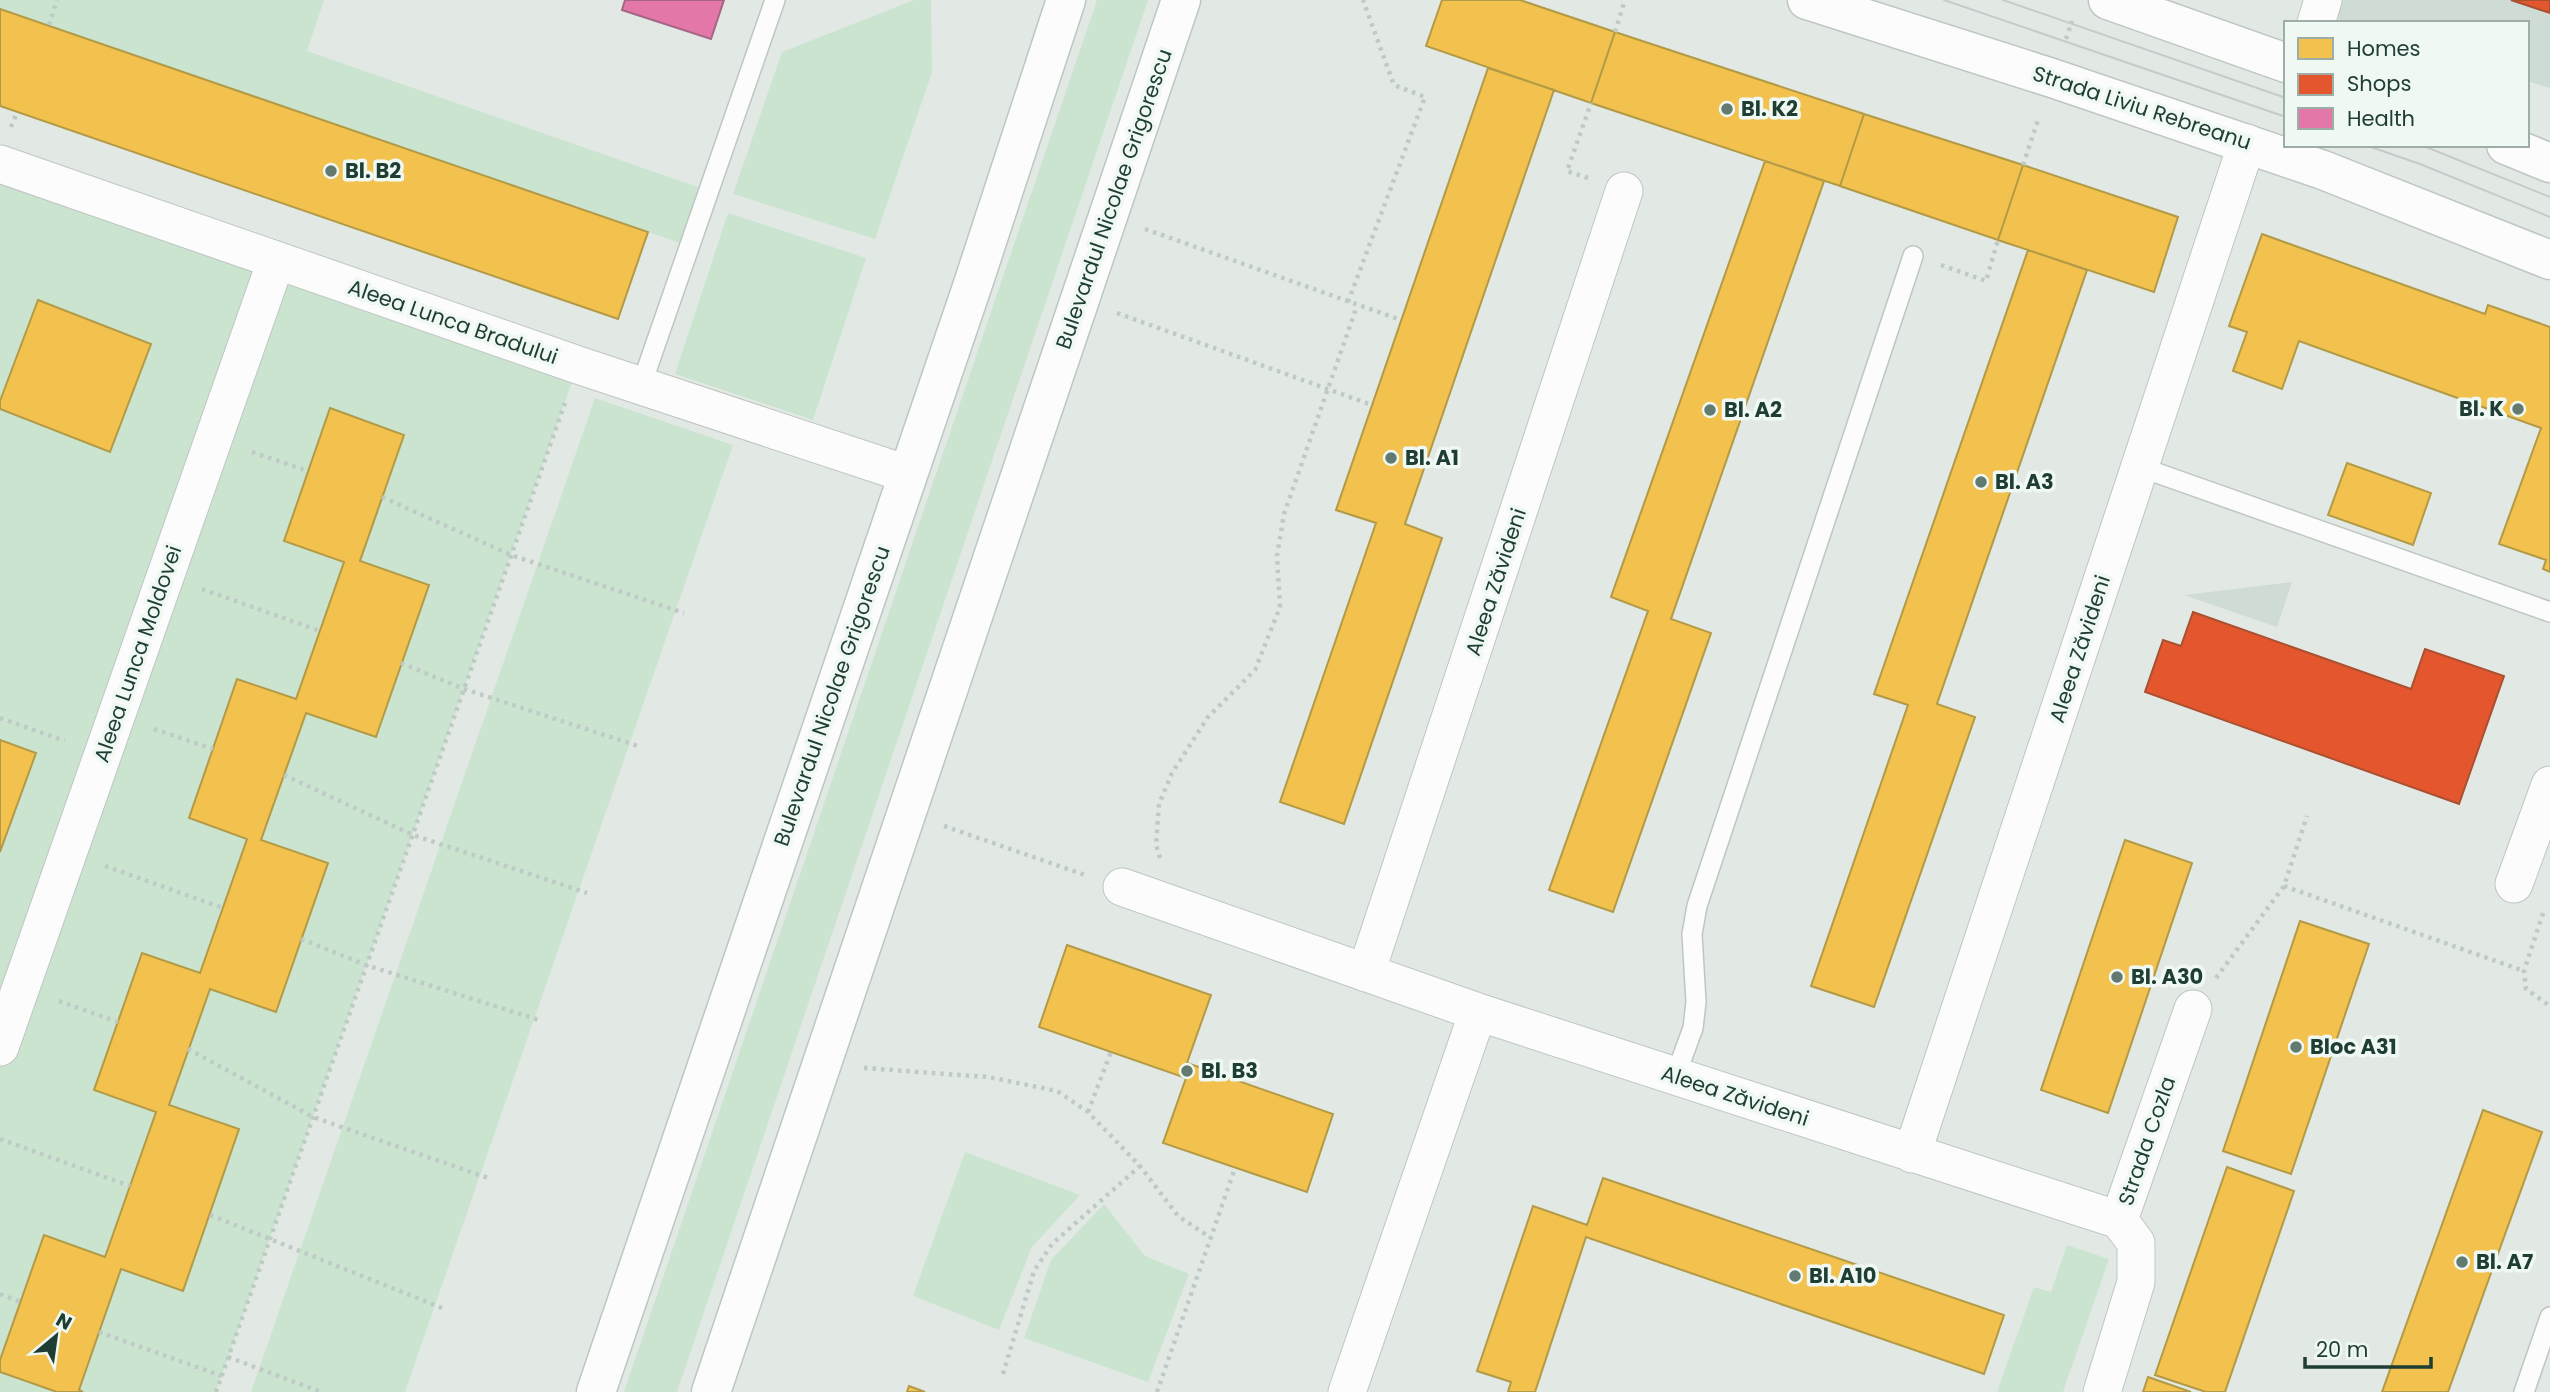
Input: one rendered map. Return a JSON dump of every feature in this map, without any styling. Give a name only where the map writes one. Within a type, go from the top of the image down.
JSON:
[{"type":"main road","name":"Bulevardul Nicolae Grigorescu","points":[[596,1392],[974,281],[1066,0]]},
{"type":"main road","name":"Bulevardul Nicolae Grigorescu","points":[[711,1392],[1181,0]]},
{"type":"main road","name":"Strada Liviu Rebreanu","points":[[1807,0],[2247,143],[2422,207],[2550,260]]},
{"type":"main road","points":[[2108,0],[2284,62]]},
{"type":"main road","points":[[2511,147],[2550,163]]},
{"type":"street","points":[[2317,21],[2323,0]]},
{"type":"street","name":"Aleea Zăvideni","points":[[1912,1154],[2247,143]]},
{"type":"street","name":"Aleea Lunca Bradului","points":[[0,164],[578,365],[907,474]]},
{"type":"street","name":"Aleea Zăvideni","points":[[1366,973],[1624,191]]},
{"type":"street","name":"Aleea Lunca Moldovei","points":[[0,1047],[276,261]]},
{"type":"street","points":[[2514,884],[2548,797]]},
{"type":"street","name":"Aleea Zăvideni","points":[[1122,887],[1478,1012],[2119,1220]]},
{"type":"street","name":"Strada Cozla","points":[[2102,1392],[2136,1282],[2136,1242],[2119,1220],[2193,1009]]},
{"type":"street","points":[[1347,1392],[1478,1012]]},
{"type":"lane","points":[[641,386],[775,0]]},
{"type":"lane","points":[[1675,1077],[1693,1028],[1696,1002],[1692,934],[1697,906],[1913,256]]},
{"type":"lane","points":[[2140,467],[2550,612]]},
{"type":"lane","points":[[2524,1392],[2550,1317]]},
{"type":"path","points":[[49,26],[57,0]]},
{"type":"path","points":[[1348,302],[1425,97],[1394,85],[1363,0]]},
{"type":"path","points":[[1615,32],[1625,0]]},
{"type":"path","points":[[1591,103],[1567,172],[1624,191]]},
{"type":"path","points":[[1108,216],[1401,320]]},
{"type":"path","points":[[1913,256],[1986,281],[1998,240]]},
{"type":"path","points":[[1080,300],[1372,405]]},
{"type":"path","points":[[1175,906],[1156,845],[1158,804],[1172,773],[1208,717],[1255,670],[1280,607],[1277,556],[1284,514],[1357,306]]},
{"type":"path","points":[[216,1392],[578,365]]},
{"type":"path","points":[[213,439],[308,471]]},
{"type":"path","points":[[382,496],[511,555],[684,613]]},
{"type":"path","points":[[165,575],[320,631]]},
{"type":"path","points":[[401,663],[464,690],[638,747]]},
{"type":"path","points":[[116,716],[213,749]]},
{"type":"path","points":[[0,718],[103,755]]},
{"type":"path","points":[[284,775],[412,835],[587,893]]},
{"type":"path","points":[[906,813],[1122,887]]},
{"type":"path","points":[[2193,1009],[2284,886],[2307,816]]},
{"type":"path","points":[[68,853],[223,908]]},
{"type":"path","points":[[2514,884],[2547,900],[2524,971],[2526,989],[2550,1006]]},
{"type":"path","points":[[2284,886],[2524,971]]},
{"type":"path","points":[[301,939],[366,965],[542,1021]]},
{"type":"path","points":[[21,987],[118,1022]]},
{"type":"path","points":[[188,1049],[313,1117],[488,1178]]},
{"type":"path","points":[[1088,1112],[1111,1052]]},
{"type":"path","points":[[822,1065],[988,1077],[1057,1091],[1088,1112],[1140,1166],[1178,1216],[1211,1238]]},
{"type":"path","points":[[0,1139],[130,1186]]},
{"type":"path","points":[[1003,1374],[1034,1271],[1052,1244],[1140,1166]]},
{"type":"path","points":[[1157,1392],[1236,1168]]},
{"type":"path","points":[[209,1215],[442,1308]]},
{"type":"path","points":[[0,1294],[20,1302]]},
{"type":"path","points":[[99,1332],[222,1376]]},
{"type":"path","points":[[228,1357],[321,1392]]},
{"type":"shaded area","points":[[2328,0],[2550,0],[2550,88],[2529,82],[2529,21],[2345,21],[2323,14]]},
{"type":"shaded area","points":[[2292,582],[2277,627],[2184,595]]},
{"type":"green space","points":[[0,0],[324,0],[307,51],[709,191],[680,243],[0,9]]},
{"type":"green space","points":[[914,0],[931,0],[932,72],[875,239],[733,194],[782,52]]},
{"type":"green space","points":[[1097,0],[1148,0],[677,1392],[624,1392]]},
{"type":"green space","points":[[0,164],[578,365],[216,1392],[0,1392]]},
{"type":"green space","points":[[728,213],[866,258],[813,420],[675,374]]},
{"type":"green space","points":[[595,398],[733,445],[405,1392],[251,1392]]},
{"type":"green space","points":[[965,1152],[1080,1195],[1032,1247],[999,1330],[913,1296]]},
{"type":"green space","points":[[1104,1204],[1145,1256],[1189,1274],[1148,1382],[1024,1338],[1051,1260]]},
{"type":"green space","points":[[2067,1245],[2109,1259],[2063,1392],[1997,1392],[2034,1287],[2051,1292]]},
{"type":"building: Homes","points":[[1442,0],[1520,0],[1615,32],[1591,103],[1426,46]]},
{"type":"building: Homes","name":"Bl. B2","points":[[0,9],[648,232],[618,319],[0,106]]},
{"type":"building: Homes","name":"Bl. K2","points":[[1615,32],[1864,114],[1840,186],[1591,103]]},
{"type":"building: Homes","name":"Bl. A1","points":[[1488,68],[1554,90],[1405,524],[1442,538],[1344,824],[1280,802],[1376,523],[1336,510]]},
{"type":"building: Homes","points":[[1864,114],[2023,165],[1998,240],[1840,186]]},
{"type":"building: Homes","name":"Bl. A2","points":[[1765,161],[1824,181],[1671,619],[1711,633],[1613,912],[1549,890],[1648,611],[1611,597]]},
{"type":"building: Homes","points":[[2023,165],[2178,217],[2154,292],[1998,240]]},
{"type":"building: Homes","name":"Bl. K","points":[[2262,234],[2485,314],[2488,305],[2550,327],[2550,572],[2543,569],[2546,560],[2499,544],[2541,428],[2299,341],[2282,389],[2233,371],[2247,332],[2229,326]]},
{"type":"building: Homes","name":"Bl. A3","points":[[2028,250],[2087,270],[1937,704],[1975,717],[1874,1007],[1811,986],[1908,705],[1874,694]]},
{"type":"building: Homes","points":[[38,300],[151,344],[110,452],[0,409],[0,401]]},
{"type":"building: Homes","points":[[330,408],[404,435],[360,561],[429,585],[376,737],[306,713],[261,840],[328,863],[276,1012],[210,989],[169,1105],[239,1129],[183,1291],[121,1269],[79,1390],[83,1392],[57,1392],[0,1372],[0,1360],[44,1235],[105,1257],[156,1112],[94,1090],[142,953],[200,973],[247,839],[189,818],[237,679],[296,699],[344,562],[284,541]]},
{"type":"building: Homes","points":[[2347,463],[2431,493],[2413,545],[2328,515]]},
{"type":"building: Homes","points":[[0,740],[36,753],[0,852]]},
{"type":"building: Homes","name":"Bl. A30","points":[[2125,840],[2192,863],[2108,1113],[2041,1090]]},
{"type":"building: Homes","name":"Bloc A31","points":[[2300,921],[2369,944],[2291,1174],[2223,1151]]},
{"type":"building: Homes","name":"Bl. B3","points":[[1067,945],[1211,995],[1187,1063],[1333,1114],[1307,1192],[1163,1143],[1186,1078],[1039,1027]]},
{"type":"building: Homes","name":"Bl. A7","points":[[2483,1110],[2542,1132],[2448,1392],[2382,1392]]},
{"type":"building: Homes","points":[[2227,1167],[2294,1191],[2225,1392],[2206,1392],[2155,1375]]},
{"type":"building: Homes","name":"Bl. A10","points":[[1603,1178],[2004,1315],[1984,1374],[1586,1237],[1535,1392],[1508,1392],[1511,1382],[1477,1371],[1533,1206],[1587,1225]]},
{"type":"building: Homes","points":[[2148,1377],[2191,1392],[2143,1392]]},
{"type":"building: Homes","points":[[909,1386],[925,1392],[907,1392]]},
{"type":"building: Shops","points":[[2511,0],[2550,0],[2550,13]]},
{"type":"building: Shops","points":[[2193,612],[2411,689],[2425,649],[2504,676],[2459,804],[2145,692],[2163,640],[2181,646]]},
{"type":"building: Health","points":[[625,0],[724,0],[711,39],[622,10]]},
{"type":"tram line","points":[[1944,0],[2284,116]]},
{"type":"tram line","points":[[2003,0],[2284,97]]},
{"type":"tram line","points":[[2371,147],[2550,217]]},
{"type":"tram line","points":[[2426,147],[2550,197]]},
{"type":"place","name":"Bl. K2","points":[[1727,109]]},
{"type":"place","name":"Bl. B2","points":[[331,171]]},
{"type":"place","name":"Bl. K","points":[[2518,409]]},
{"type":"place","name":"Bl. A2","points":[[1710,410]]},
{"type":"place","name":"Bl. A1","points":[[1391,458]]},
{"type":"place","name":"Bl. A3","points":[[1981,482]]},
{"type":"place","name":"Bl. A30","points":[[2117,977]]},
{"type":"place","name":"Bloc A31","points":[[2296,1047]]},
{"type":"place","name":"Bl. B3","points":[[1187,1071]]},
{"type":"place","name":"Bl. A7","points":[[2462,1262]]},
{"type":"place","name":"Bl. A10","points":[[1795,1276]]}]
